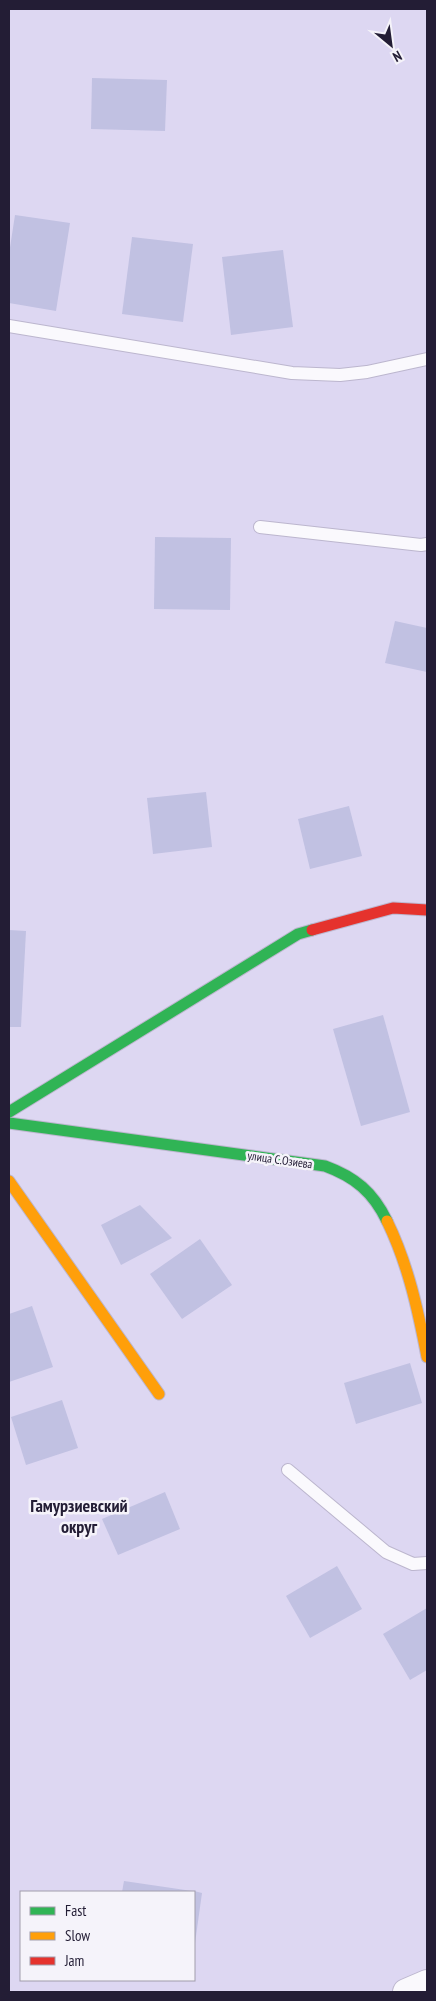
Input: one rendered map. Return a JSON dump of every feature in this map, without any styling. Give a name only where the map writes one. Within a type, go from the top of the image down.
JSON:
[{"type":"street","points":[[9,1112],[298,934],[393,908],[427,910]]},
{"type":"street","name":"улица С.Озиева","points":[[9,1123],[325,1166],[343,1172],[358,1181],[384,1213],[403,1259],[418,1310],[427,1357]]},
{"type":"street","points":[[9,1181],[158,1394]]},
{"type":"street","points":[[406,1992],[427,1984]]},
{"type":"lane","points":[[9,326],[292,373],[340,374],[367,372],[427,358]]},
{"type":"lane","points":[[260,527],[421,545],[427,544]]},
{"type":"lane","points":[[288,1470],[386,1552],[413,1564],[427,1562]]},
{"type":"building","points":[[92,78],[167,80],[165,131],[91,129]]},
{"type":"building","points":[[15,215],[70,223],[56,311],[9,303],[9,254]]},
{"type":"building","points":[[132,237],[193,244],[183,322],[122,314]]},
{"type":"building","points":[[283,250],[293,327],[231,335],[222,257]]},
{"type":"building","points":[[155,537],[231,538],[230,610],[154,609]]},
{"type":"building","points":[[395,621],[427,628],[427,672],[385,663]]},
{"type":"building","points":[[206,792],[212,847],[153,854],[147,798]]},
{"type":"building","points":[[349,806],[362,856],[310,869],[298,819]]},
{"type":"building","points":[[9,930],[26,931],[21,1027],[9,1027]]},
{"type":"building","points":[[383,1015],[410,1112],[361,1126],[333,1029]]},
{"type":"building","points":[[140,1205],[172,1238],[121,1265],[101,1225]]},
{"type":"building","points":[[200,1239],[232,1285],[182,1319],[150,1274]]},
{"type":"building","points":[[32,1306],[53,1367],[9,1382],[9,1314]]},
{"type":"building","points":[[410,1363],[422,1403],[356,1424],[344,1383]]},
{"type":"building","points":[[62,1400],[78,1448],[26,1465],[11,1417]]},
{"type":"building","points":[[165,1492],[180,1529],[118,1555],[102,1519]]},
{"type":"building","points":[[337,1566],[362,1609],[310,1638],[286,1596]]},
{"type":"building","points":[[427,1608],[427,1670],[410,1680],[383,1634]]},
{"type":"building","points":[[124,1881],[192,1891],[122,1891]]},
{"type":"building","points":[[195,1891],[202,1893],[195,1943]]},
{"type":"traffic: fast","points":[[9,1112],[298,934],[312,930]]},
{"type":"traffic: fast","points":[[9,1123],[325,1166],[345,1175],[362,1187],[376,1202],[387,1221]]},
{"type":"traffic: slow","points":[[9,1181],[159,1394]]},
{"type":"traffic: slow","points":[[387,1221],[407,1271],[427,1357]]},
{"type":"traffic: jam","points":[[312,930],[393,908],[427,910]]},
{"type":"district","name":"Гамурзиевский округ","points":[[79,1516]]}]
